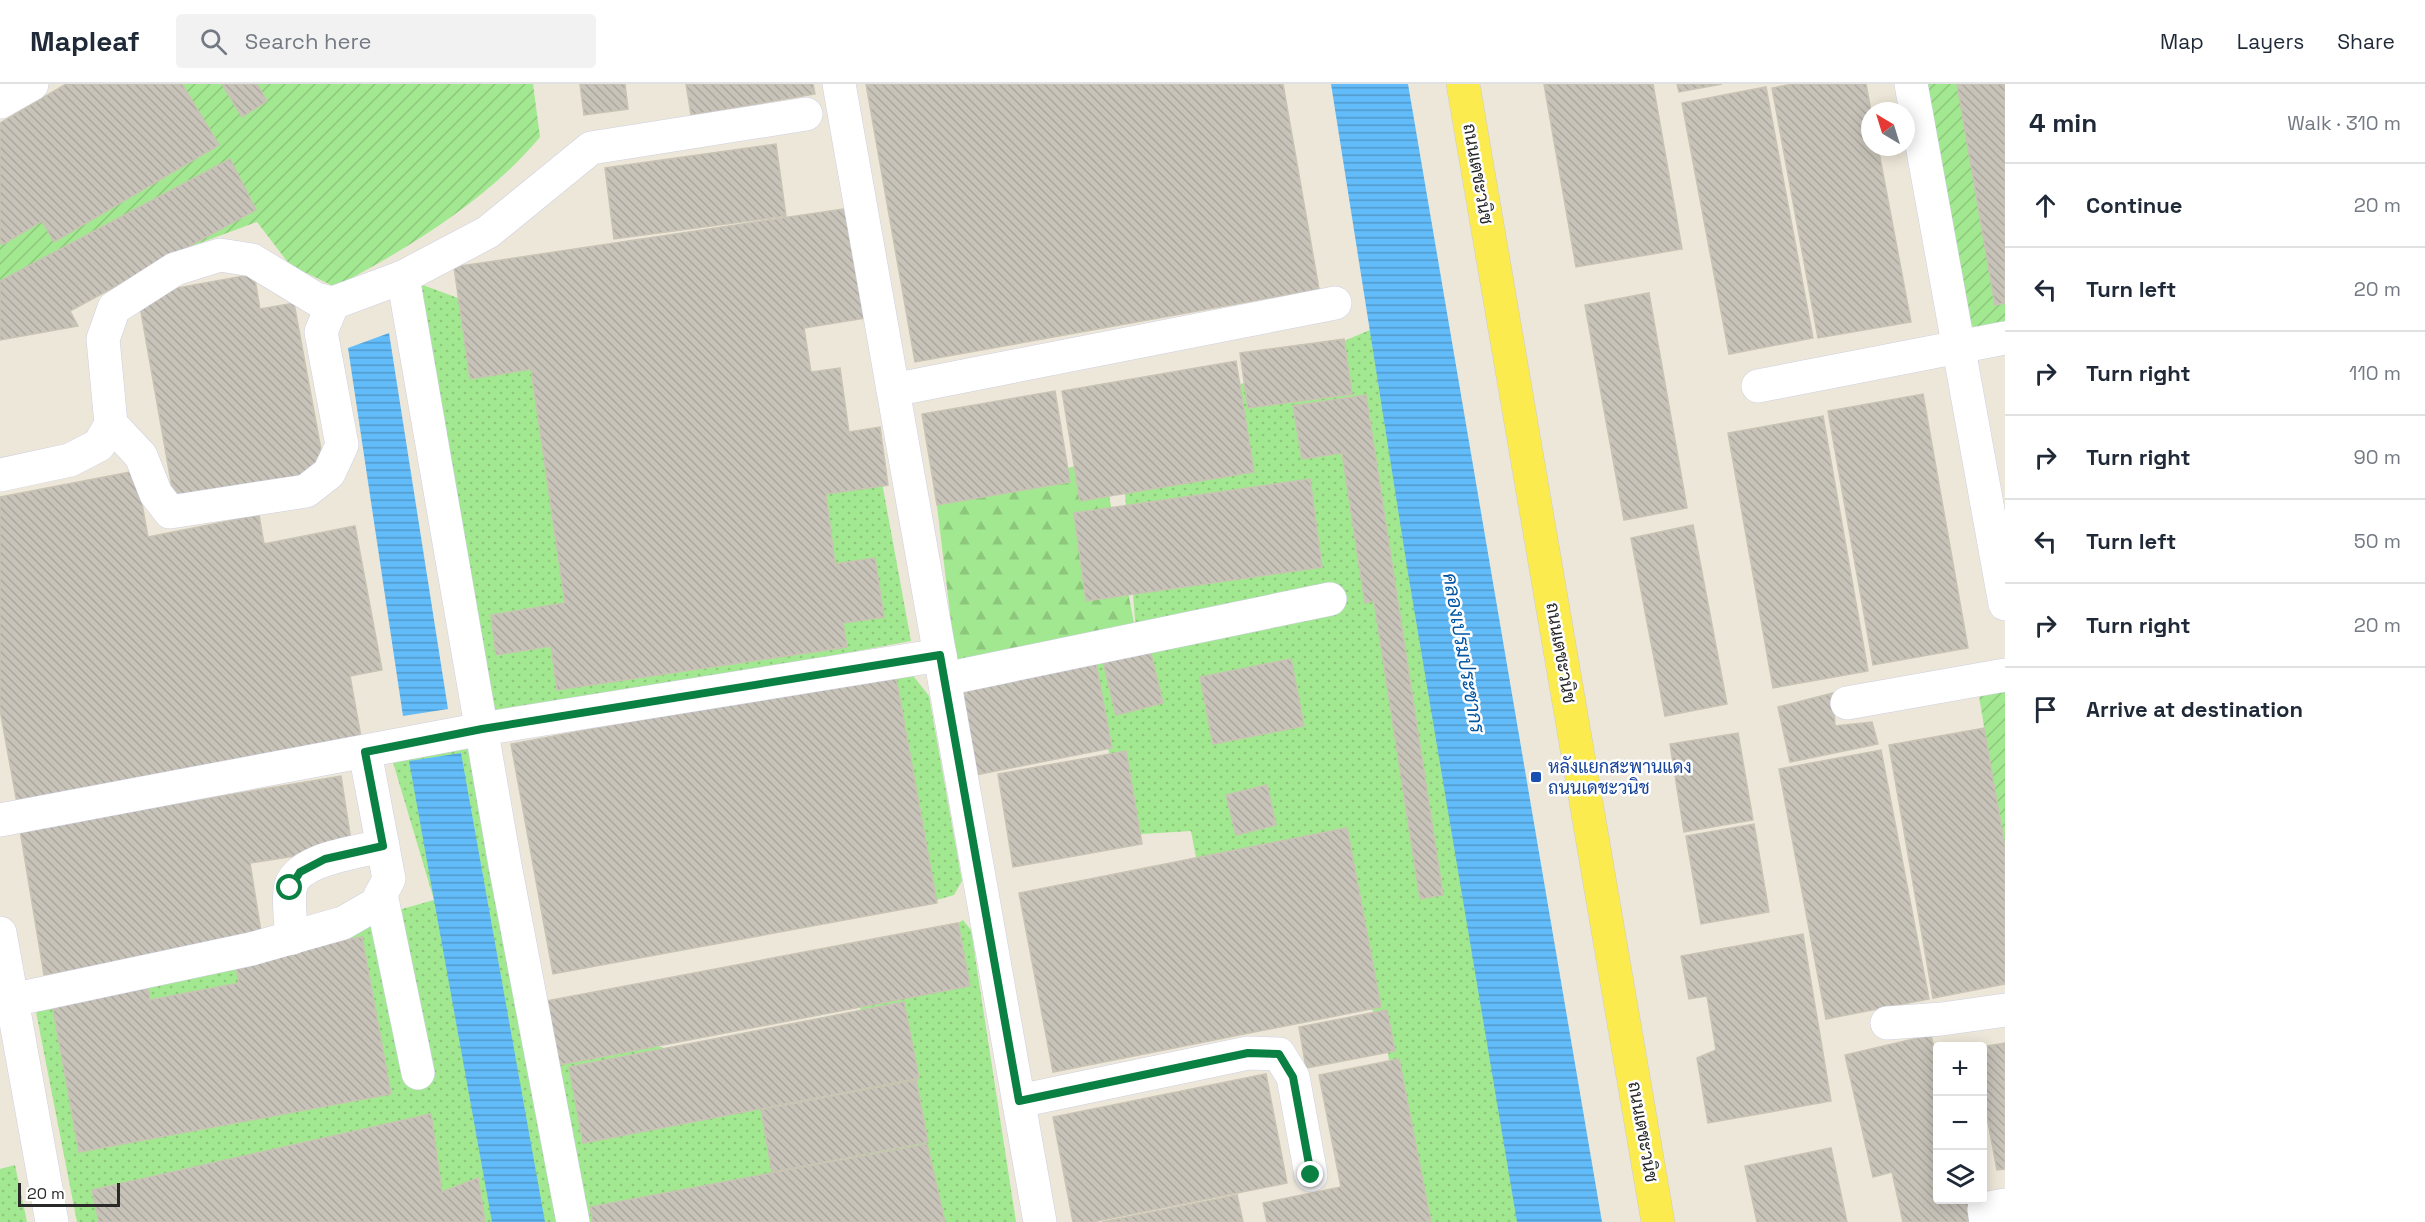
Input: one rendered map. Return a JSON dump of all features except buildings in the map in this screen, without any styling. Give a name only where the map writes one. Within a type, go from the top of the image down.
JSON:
[{"type":"main road","name":"ถนนเตชะวนิช","points":[[1463,84],[1659,1222]]},
{"type":"street","points":[[0,102],[32,84]]},
{"type":"street","points":[[839,84],[1040,1222]]},
{"type":"street","points":[[1911,84],[2005,604]]},
{"type":"street","points":[[0,475],[70,460],[99,445],[111,424],[103,339],[114,308],[175,269],[220,255],[252,260],[316,299],[333,303],[403,277],[488,232],[591,148],[807,114]]},
{"type":"street","points":[[403,277],[505,865],[573,1222]]},
{"type":"street","points":[[111,424],[141,456],[156,494],[170,512],[306,491],[329,473],[342,445],[321,332],[333,303]]},
{"type":"street","points":[[893,390],[1335,303]]},
{"type":"street","points":[[1758,386],[2005,338]]},
{"type":"street","points":[[0,820],[482,729],[942,667],[1330,599]]},
{"type":"street","points":[[1847,703],[2005,675]]},
{"type":"street","points":[[12,1000],[251,949],[343,923],[376,904],[388,879],[365,752]]},
{"type":"street","points":[[292,938],[290,888],[300,872],[325,859],[383,846]]},
{"type":"street","points":[[381,894],[418,1073]]},
{"type":"street","points":[[0,933],[52,1222]]},
{"type":"street","points":[[1887,1023],[1945,1033],[2005,1010]]},
{"type":"street","points":[[1019,1101],[1248,1053],[1279,1054],[1293,1077],[1311,1175]]},
{"type":"green space","points":[[86,84],[533,84],[540,137],[496,182],[471,202],[418,239],[335,287],[290,265],[257,222],[0,317],[0,130]]},
{"type":"green space","points":[[1920,84],[2005,84],[2005,332],[1979,337],[1969,320]]},
{"type":"green space","points":[[415,282],[877,455],[911,641],[491,719]]},
{"type":"green space","points":[[1370,330],[1518,1222],[1413,1222],[1386,1040],[1367,998],[1199,874],[1191,831],[1125,835],[1090,655],[1136,632],[1124,481],[1215,395]]},
{"type":"green space","points":[[1102,460],[1136,633],[956,662],[936,498]]},
{"type":"green space","points":[[908,669],[929,696],[962,881],[954,895],[916,906],[872,677]]},
{"type":"green space","points":[[2005,691],[2005,849],[2004,849],[1979,696]]},
{"type":"green space","points":[[475,748],[565,1222],[77,1222],[36,1012],[434,900],[392,759]]},
{"type":"green space","points":[[963,920],[971,930],[1016,1222],[847,1222],[862,983]]},
{"type":"green space","points":[[546,1001],[771,1091],[784,1222],[584,1222]]},
{"type":"green space","points":[[15,1165],[27,1222],[0,1222],[0,1169]]},
{"type":"water","name":"คลองเปรมประชากร","points":[[1331,84],[1408,84],[1602,1222],[1517,1222],[1408,573]]},
{"type":"water","points":[[389,333],[448,709],[403,716],[348,348]]},
{"type":"water","points":[[461,753],[545,1222],[492,1222],[409,761]]},
{"type":"place","name":"หลังแยกสะพานแดง ถนนเดชะวนิช","points":[[1536,777]]},
{"type":"route","points":[[290,888],[300,872],[325,859],[383,846],[365,752],[482,729],[940,655],[1019,1101],[1248,1053],[1279,1054],[1293,1077],[1311,1175]]}]
